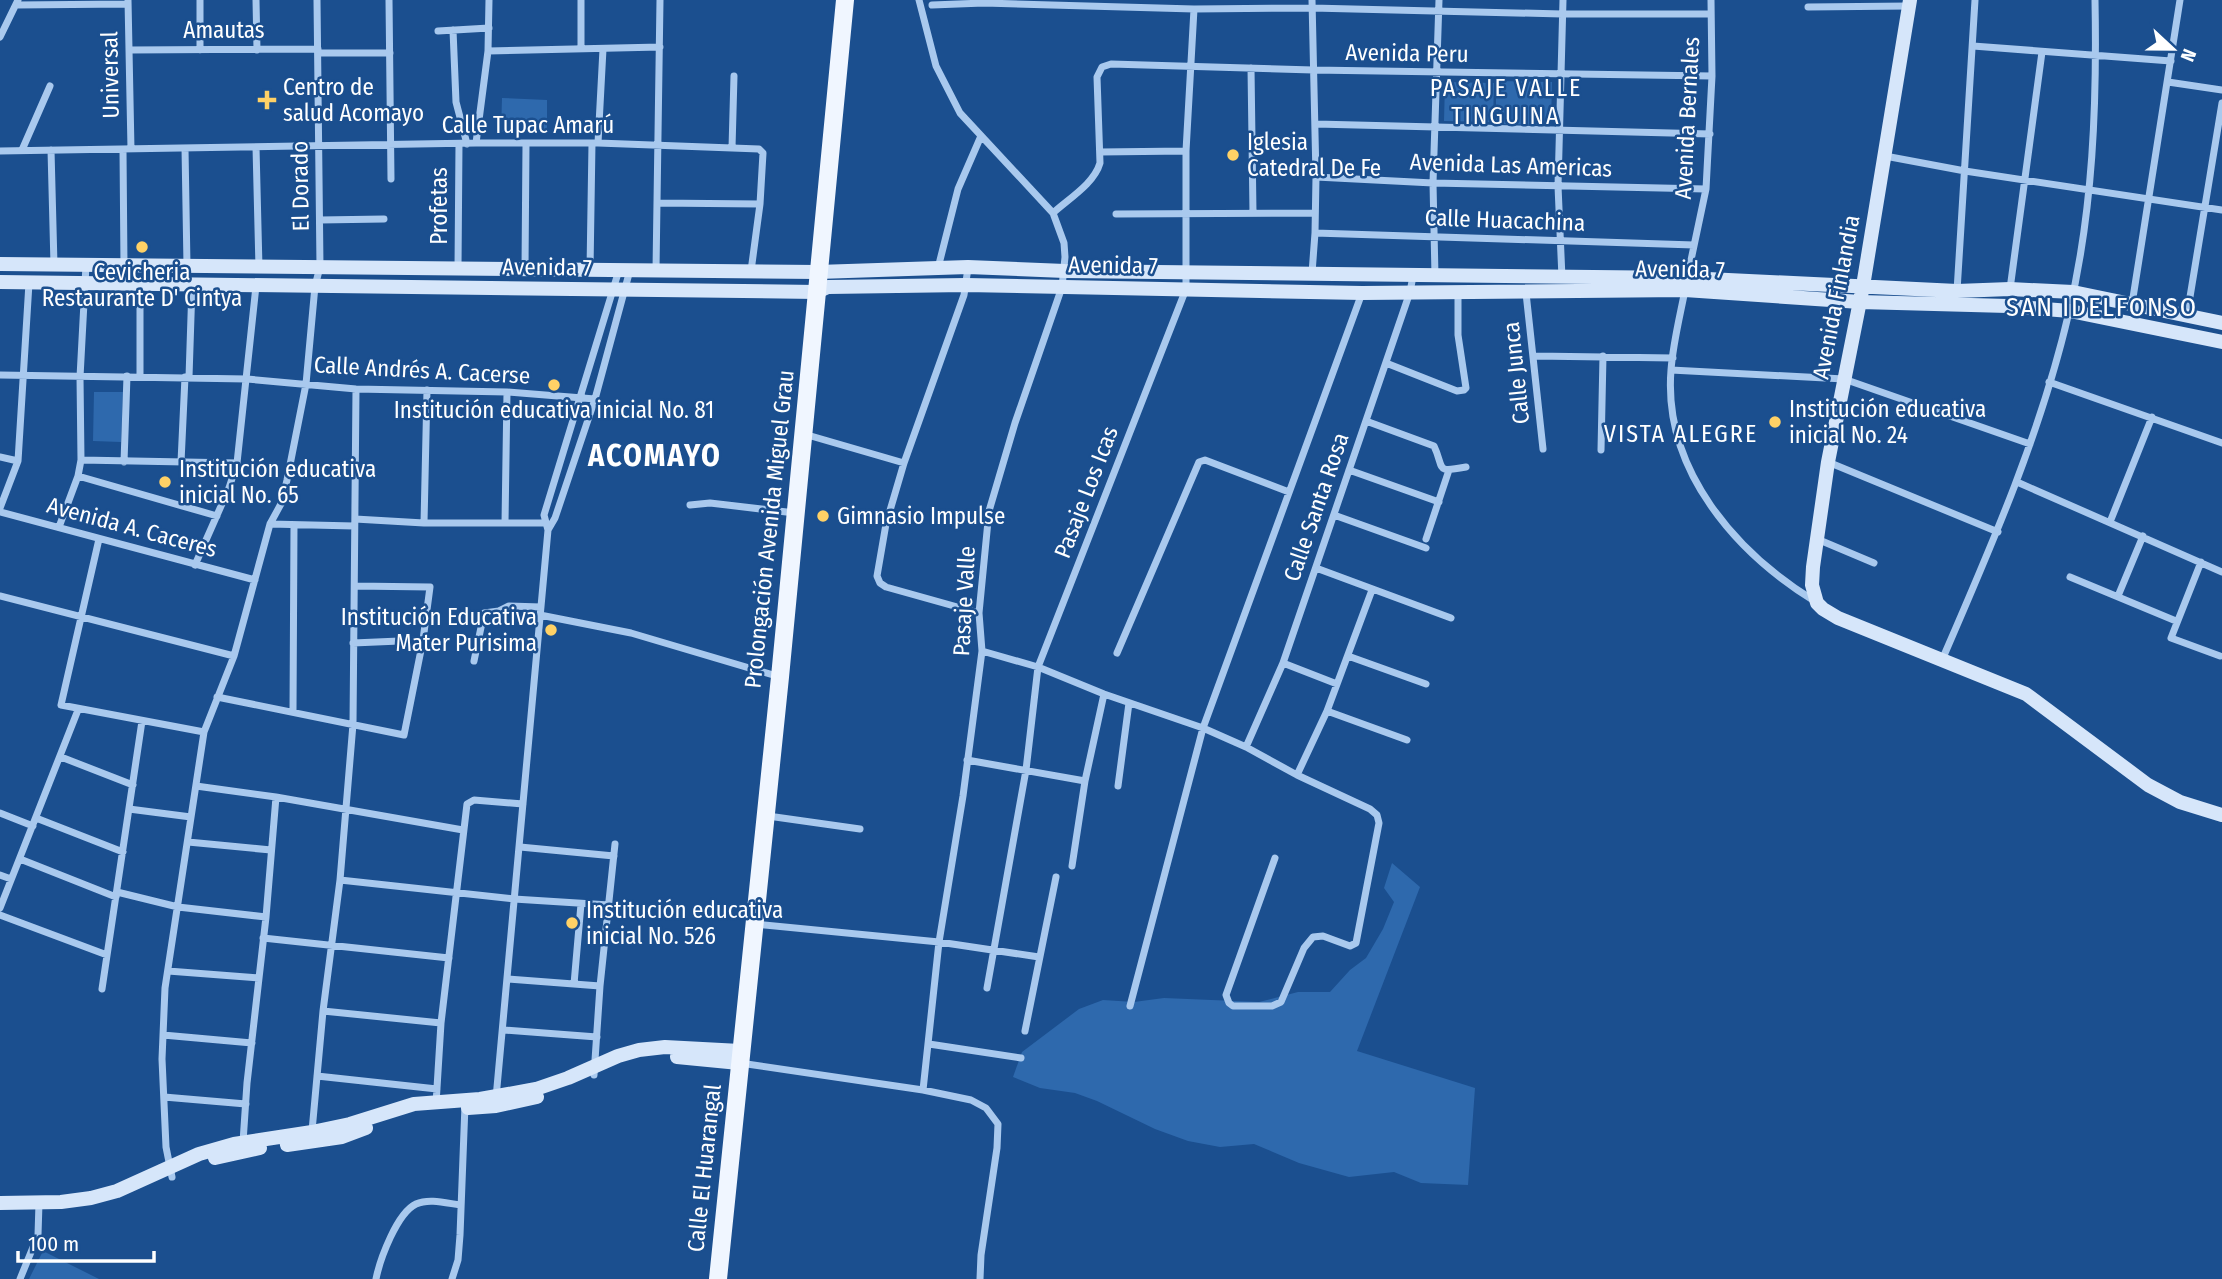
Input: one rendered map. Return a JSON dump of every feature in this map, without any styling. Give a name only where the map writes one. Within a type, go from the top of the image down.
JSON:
[{"type":"main road","name":"Prolongación Avenida Miguel Grau","points":[[740,1057],[780,677],[845,0]]},
{"type":"main road","name":"Calle El Huarangal","points":[[718,1279],[740,1057]]},
{"type":"street","points":[[200,0],[200,50]]},
{"type":"street","points":[[256,0],[257,50]]},
{"type":"street","name":"El Dorado","points":[[171,1173],[166,1147],[163,1035],[168,971],[204,732],[234,656],[270,524],[282,502],[306,384],[314,286],[320,267],[317,0]]},
{"type":"street","points":[[389,0],[391,179]]},
{"type":"street","name":"Profetas","points":[[476,143],[488,51],[489,0]]},
{"type":"street","points":[[580,0],[581,49]]},
{"type":"street","points":[[656,270],[660,0]]},
{"type":"street","name":"Pasaje Valle","points":[[919,0],[936,66],[960,113],[1053,213],[1064,243],[1065,271],[989,511],[979,613],[982,652],[939,942],[923,1090]]},
{"type":"street","points":[[1436,276],[1433,183],[1439,0]]},
{"type":"street","points":[[1562,278],[1558,186],[1563,0]]},
{"type":"street","name":"Avenida Bernales","points":[[1711,0],[1712,76],[1706,189],[1671,370],[1676,430],[1685,462],[1692,475],[1739,542],[1783,582],[1817,603]]},
{"type":"street","points":[[1957,291],[1975,0]]},
{"type":"street","points":[[1941,661],[2017,482],[2070,311],[2090,189],[2096,56],[2095,0]]},
{"type":"street","points":[[2132,304],[2180,0]]},
{"type":"street","points":[[0,37],[17,2],[128,2]]},
{"type":"street","name":"Universal","points":[[124,265],[130,50],[128,2]]},
{"type":"street","points":[[932,5],[1101,3],[1194,9],[1312,4],[1439,11],[1711,14]]},
{"type":"street","points":[[1808,7],[1909,3]]},
{"type":"street","name":"Avenida Finlandia","points":[[1817,603],[1812,585],[1816,538],[1828,462],[1863,286],[1909,3]]},
{"type":"street","points":[[1312,4],[1316,124],[1312,273]]},
{"type":"street","name":"Pasaje Los Icas","points":[[986,988],[1026,770],[1038,667],[1186,289],[1186,152],[1194,9]]},
{"type":"street","points":[[438,31],[489,28]]},
{"type":"street","name":"Profetas","points":[[453,30],[456,102],[463,144],[458,268]]},
{"type":"street","points":[[1973,46],[2171,61]]},
{"type":"street","points":[[488,51],[660,47]]},
{"type":"street","points":[[590,270],[595,143],[603,48]]},
{"type":"street","name":"Amautas","points":[[130,50],[390,53]]},
{"type":"street","points":[[2010,289],[2042,52]]},
{"type":"street","name":"Avenida Peru","points":[[1100,152],[1097,77],[1102,67],[1111,64],[1712,76]]},
{"type":"street","points":[[1251,68],[1253,213]]},
{"type":"street","points":[[732,148],[734,76]]},
{"type":"street","points":[[2168,82],[2222,90]]},
{"type":"street","points":[[22,150],[50,86]]},
{"type":"street","points":[[2187,315],[2222,103]]},
{"type":"street","points":[[1316,124],[1710,134]]},
{"type":"street","points":[[938,268],[957,189],[981,136]]},
{"type":"street","name":"Calle Tupac Amarú","points":[[0,151],[476,143],[658,144],[761,150],[760,204]]},
{"type":"street","points":[[525,269],[526,144]]},
{"type":"street","points":[[256,147],[259,268]]},
{"type":"street","points":[[185,148],[187,266]]},
{"type":"street","points":[[51,150],[54,265]]},
{"type":"street","points":[[1053,213],[1095,176],[1100,163],[1100,152],[1186,152]]},
{"type":"street","points":[[1885,156],[2222,210]]},
{"type":"street","name":"Avenida Las Americas","points":[[1316,177],[1433,183],[1706,189]]},
{"type":"street","points":[[657,203],[760,204],[751,271]]},
{"type":"street","points":[[1116,214],[1315,214]]},
{"type":"street","points":[[320,220],[384,219]]},
{"type":"street","name":"Calle Huacachina","points":[[1315,233],[1694,245]]},
{"type":"street","name":"Avenida 7","points":[[0,264],[818,272],[968,267],[1065,271],[1562,278],[1957,291],[2010,289],[2073,292],[2222,323]]},
{"type":"street","points":[[59,527],[78,476],[80,460],[80,377],[86,265]]},
{"type":"street","points":[[968,267],[966,285],[904,463],[886,524],[878,580],[886,587],[979,613]]},
{"type":"street","points":[[547,527],[555,519],[595,399],[624,270]]},
{"type":"street","name":"Calle Santa Rosa","points":[[1246,747],[1283,663],[1410,292],[1413,276]]},
{"type":"street","name":"Avenida 7","points":[[0,282],[817,292],[828,287],[966,285],[1362,293],[1526,293],[1686,284],[1860,302],[2008,306],[2070,311],[2222,342]]},
{"type":"street","points":[[0,510],[18,461],[29,283]]},
{"type":"street","points":[[140,283],[140,376]]},
{"type":"street","points":[[195,565],[217,516],[236,463],[256,285]]},
{"type":"street","points":[[181,462],[191,286]]},
{"type":"street","points":[[496,1100],[547,527],[544,516],[620,291]]},
{"type":"street","points":[[1386,363],[1457,391],[1464,390],[1466,387],[1458,335],[1458,292]]},
{"type":"street","points":[[1130,1006],[1203,728],[1362,293]]},
{"type":"street","name":"Calle Junca","points":[[1526,293],[1544,449]]},
{"type":"street","points":[[1535,356],[1673,358]]},
{"type":"street","points":[[1601,450],[1603,356]]},
{"type":"street","points":[[1671,370],[1844,379],[2030,444]]},
{"type":"street","name":"Calle Andrés A. Cacerse","points":[[0,374],[247,379],[356,389],[507,392],[595,399]]},
{"type":"street","points":[[124,462],[127,376]]},
{"type":"street","points":[[2049,382],[2222,443]]},
{"type":"street","points":[[312,1137],[340,880],[353,724],[356,389]]},
{"type":"street","points":[[424,523],[427,390]]},
{"type":"street","points":[[505,523],[507,392]]},
{"type":"street","points":[[2110,522],[2152,417]]},
{"type":"street","points":[[1366,421],[1431,444],[1437,452],[1439,465],[1449,470],[1466,467]]},
{"type":"street","points":[[803,434],[904,463]]},
{"type":"street","points":[[0,457],[18,461]]},
{"type":"street","points":[[80,460],[236,463]]},
{"type":"street","points":[[1117,653],[1199,462],[1205,460],[1289,492]]},
{"type":"street","points":[[1828,462],[1998,532]]},
{"type":"street","points":[[1349,470],[1439,502]]},
{"type":"street","points":[[1426,539],[1449,470]]},
{"type":"street","points":[[78,476],[217,516]]},
{"type":"street","points":[[2017,482],[2222,572]]},
{"type":"street","points":[[690,505],[710,503],[796,513]]},
{"type":"street","name":"Avenida A. Caceres","points":[[0,510],[255,580]]},
{"type":"street","points":[[1334,515],[1426,548]]},
{"type":"street","points":[[270,524],[294,526],[354,523],[505,523],[547,527]]},
{"type":"street","points":[[293,711],[294,526]]},
{"type":"street","points":[[2118,596],[2143,537]]},
{"type":"street","points":[[1816,538],[1874,563]]},
{"type":"street","points":[[99,539],[61,705],[204,732]]},
{"type":"street","points":[[2201,562],[2176,621],[2172,639],[2220,656]]},
{"type":"street","points":[[1316,568],[1451,618]]},
{"type":"street","points":[[2070,577],[2176,621]]},
{"type":"street","points":[[217,697],[404,735],[423,639],[430,587],[355,586]]},
{"type":"street","points":[[1297,775],[1327,711],[1373,590]]},
{"type":"street","points":[[0,596],[234,656]]},
{"type":"street","points":[[1817,603],[1838,618],[2026,694],[2148,785],[2180,802],[2222,815]]},
{"type":"street","points":[[474,661],[484,612],[499,611],[509,606],[631,633],[780,677]]},
{"type":"street","points":[[354,643],[423,639]]},
{"type":"street","points":[[982,652],[1038,667],[1104,694],[1203,728],[1370,809],[1377,816],[1379,823],[1356,943],[1350,946],[1323,936],[1313,937],[1304,948],[1281,1002],[1272,1006],[1233,1006],[1228,1003],[1226,995],[1275,858]]},
{"type":"street","points":[[1348,656],[1426,684]]},
{"type":"street","points":[[1283,663],[1337,684]]},
{"type":"street","points":[[1072,866],[1104,694]]},
{"type":"street","points":[[1118,786],[1129,703]]},
{"type":"street","points":[[0,908],[78,710]]},
{"type":"street","points":[[1327,711],[1407,740]]},
{"type":"street","points":[[102,989],[142,721]]},
{"type":"street","points":[[61,757],[133,785]]},
{"type":"street","points":[[967,761],[1086,781]]},
{"type":"street","points":[[196,786],[276,797],[464,830]]},
{"type":"street","points":[[243,1142],[276,797]]},
{"type":"street","points":[[436,1100],[441,1023],[467,804],[471,800],[523,804]]},
{"type":"street","points":[[129,809],[191,817]]},
{"type":"street","points":[[0,813],[33,826]]},
{"type":"street","points":[[764,815],[860,829]]},
{"type":"street","points":[[36,818],[123,852]]},
{"type":"street","points":[[188,842],[271,850]]},
{"type":"street","points":[[594,1071],[615,844]]},
{"type":"street","points":[[520,847],[614,856]]},
{"type":"street","points":[[20,859],[116,895],[178,907],[266,917]]},
{"type":"street","points":[[0,875],[11,879]]},
{"type":"street","points":[[1025,1031],[1056,877]]},
{"type":"street","points":[[340,880],[514,899],[609,905]]},
{"type":"street","points":[[574,984],[582,904]]},
{"type":"street","points":[[0,915],[107,956]]},
{"type":"street","points":[[753,924],[939,942],[1039,957]]},
{"type":"street","points":[[264,938],[449,958]]},
{"type":"street","points":[[168,971],[259,978]]},
{"type":"street","points":[[507,979],[600,986]]},
{"type":"street","points":[[324,1011],[441,1023]]},
{"type":"street","points":[[504,1030],[597,1037]]},
{"type":"street","points":[[163,1035],[252,1043]]},
{"type":"street","points":[[929,1044],[1021,1058]]},
{"type":"street","points":[[317,1076],[465,1104],[531,1099],[594,1071],[638,1060],[659,1057],[740,1057],[971,1100],[986,1108],[998,1124],[980,1279]]},
{"type":"street","points":[[164,1097],[246,1104]]},
{"type":"street","points":[[171,1173],[199,1154],[243,1142],[342,1137],[405,1115],[436,1100]]},
{"type":"street","points":[[452,1279],[458,1260],[460,1235],[465,1104]]},
{"type":"street","points":[[0,1203],[74,1209],[113,1202],[203,1160],[312,1137]]},
{"type":"street","points":[[376,1279],[391,1235],[414,1205],[426,1201],[460,1205]]},
{"type":"street","points":[[0,1212],[40,1207]]},
{"type":"street","points":[[20,1279],[38,1235],[40,1207]]},
{"type":"shaded area","points":[[1496,81],[1552,82],[1551,125],[1496,124]]},
{"type":"shaded area","points":[[1445,82],[1494,83],[1493,122],[1444,121]]},
{"type":"shaded area","points":[[502,98],[547,100],[547,133],[501,132]]},
{"type":"shaded area","points":[[94,392],[123,392],[121,442],[93,441]]},
{"type":"shaded area","points":[[1392,863],[1420,887],[1357,1051],[1475,1088],[1468,1185],[1421,1183],[1394,1172],[1349,1177],[1299,1163],[1254,1144],[1220,1147],[1188,1141],[1155,1129],[1097,1101],[1075,1093],[1040,1088],[1013,1077],[1022,1052],[1079,1009],[1103,1000],[1134,1002],[1164,998],[1259,1002],[1298,992],[1330,992],[1350,970],[1366,958],[1383,929],[1394,902],[1384,888]]},
{"type":"shaded area","points":[[43,1251],[99,1279],[29,1279]]},
{"type":"place","name":"Centro de salud Acomayo","points":[[267,100]]},
{"type":"place","name":"Iglesia Catedral De Fe","points":[[1233,155]]},
{"type":"place","name":"Cevicheria Restaurante D' Cintya","points":[[142,247]]},
{"type":"place","name":"Institución educativa inicial No. 81","points":[[554,385]]},
{"type":"place","name":"Institución educativa inicial No. 24","points":[[1775,422]]},
{"type":"place","name":"Institución educativa inicial No. 65","points":[[165,482]]},
{"type":"place","name":"Gimnasio Impulse","points":[[823,516]]},
{"type":"place","name":"Institución Educativa Mater Purisima","points":[[551,630]]},
{"type":"place","name":"Institución educativa inicial No. 526","points":[[572,923]]},
{"type":"district","name":"PASAJE VALLE TINGUINA","points":[[1506,102]]},
{"type":"district","name":"SAN IDELFONSO","points":[[2102,307]]},
{"type":"district","name":"VISTA ALEGRE","points":[[1681,434]]},
{"type":"district","name":"ACOMAYO","points":[[655,456]]}]
